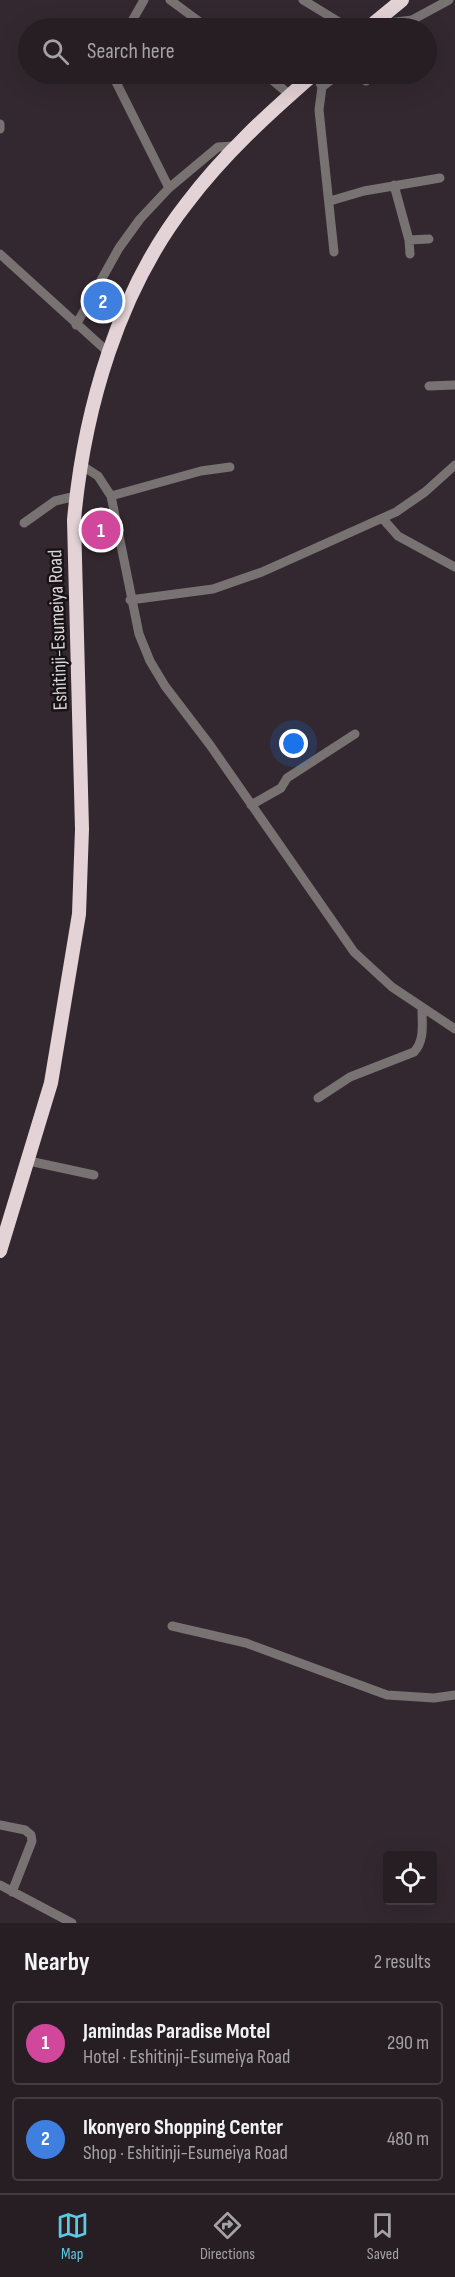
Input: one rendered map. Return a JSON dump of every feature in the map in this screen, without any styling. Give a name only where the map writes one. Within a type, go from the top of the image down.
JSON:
[{"type":"highway","points":[[381,18],[402,0]]},
{"type":"highway","name":"Eshitinji-Esumeiya Road","points":[[0,1251],[51,1083],[80,914],[82,829],[74,568],[76,496],[81,465],[109,353],[132,296],[157,248],[185,204],[234,146],[303,84]]},
{"type":"street","points":[[134,18],[144,0]]},
{"type":"street","points":[[170,0],[194,18]]},
{"type":"street","points":[[303,0],[333,18]]},
{"type":"street","points":[[416,18],[449,0]]},
{"type":"street","points":[[117,84],[169,188]]},
{"type":"street","points":[[277,84],[290,95]]},
{"type":"street","points":[[320,84],[319,110],[334,252]]},
{"type":"street","points":[[322,87],[326,84]]},
{"type":"street","points":[[0,124],[0,129]]},
{"type":"street","points":[[76,325],[119,248],[169,188],[218,147],[234,146]]},
{"type":"street","points":[[330,201],[364,190],[440,178]]},
{"type":"street","points":[[394,185],[409,240],[410,254]]},
{"type":"street","points":[[409,240],[429,239]]},
{"type":"street","points":[[0,254],[109,353]]},
{"type":"street","points":[[429,386],[455,385]]},
{"type":"street","points":[[81,465],[98,476],[111,496],[130,600],[150,661],[354,952],[392,987],[455,1029]]},
{"type":"street","points":[[130,600],[213,589],[262,572],[383,519],[425,492],[455,465]]},
{"type":"street","points":[[111,496],[201,471],[230,467]]},
{"type":"street","points":[[24,523],[55,501],[76,496]]},
{"type":"street","points":[[383,519],[399,536],[455,567]]},
{"type":"street","points":[[250,805],[281,788],[287,778],[355,734]]},
{"type":"street","points":[[318,1098],[350,1077],[414,1052],[420,1045],[422,1036],[422,1009]]},
{"type":"street","points":[[29,1161],[94,1175]]},
{"type":"street","points":[[172,1626],[246,1643],[387,1695],[434,1698],[455,1695]]},
{"type":"street","points":[[0,1825],[25,1830],[31,1835],[32,1841],[12,1892]]},
{"type":"street","points":[[0,1885],[72,1923]]},
{"type":"place","name":"Ikonyero Shopping Center","points":[[103,301]]},
{"type":"place","name":"Jamindas Paradise Motel","points":[[101,530]]}]
